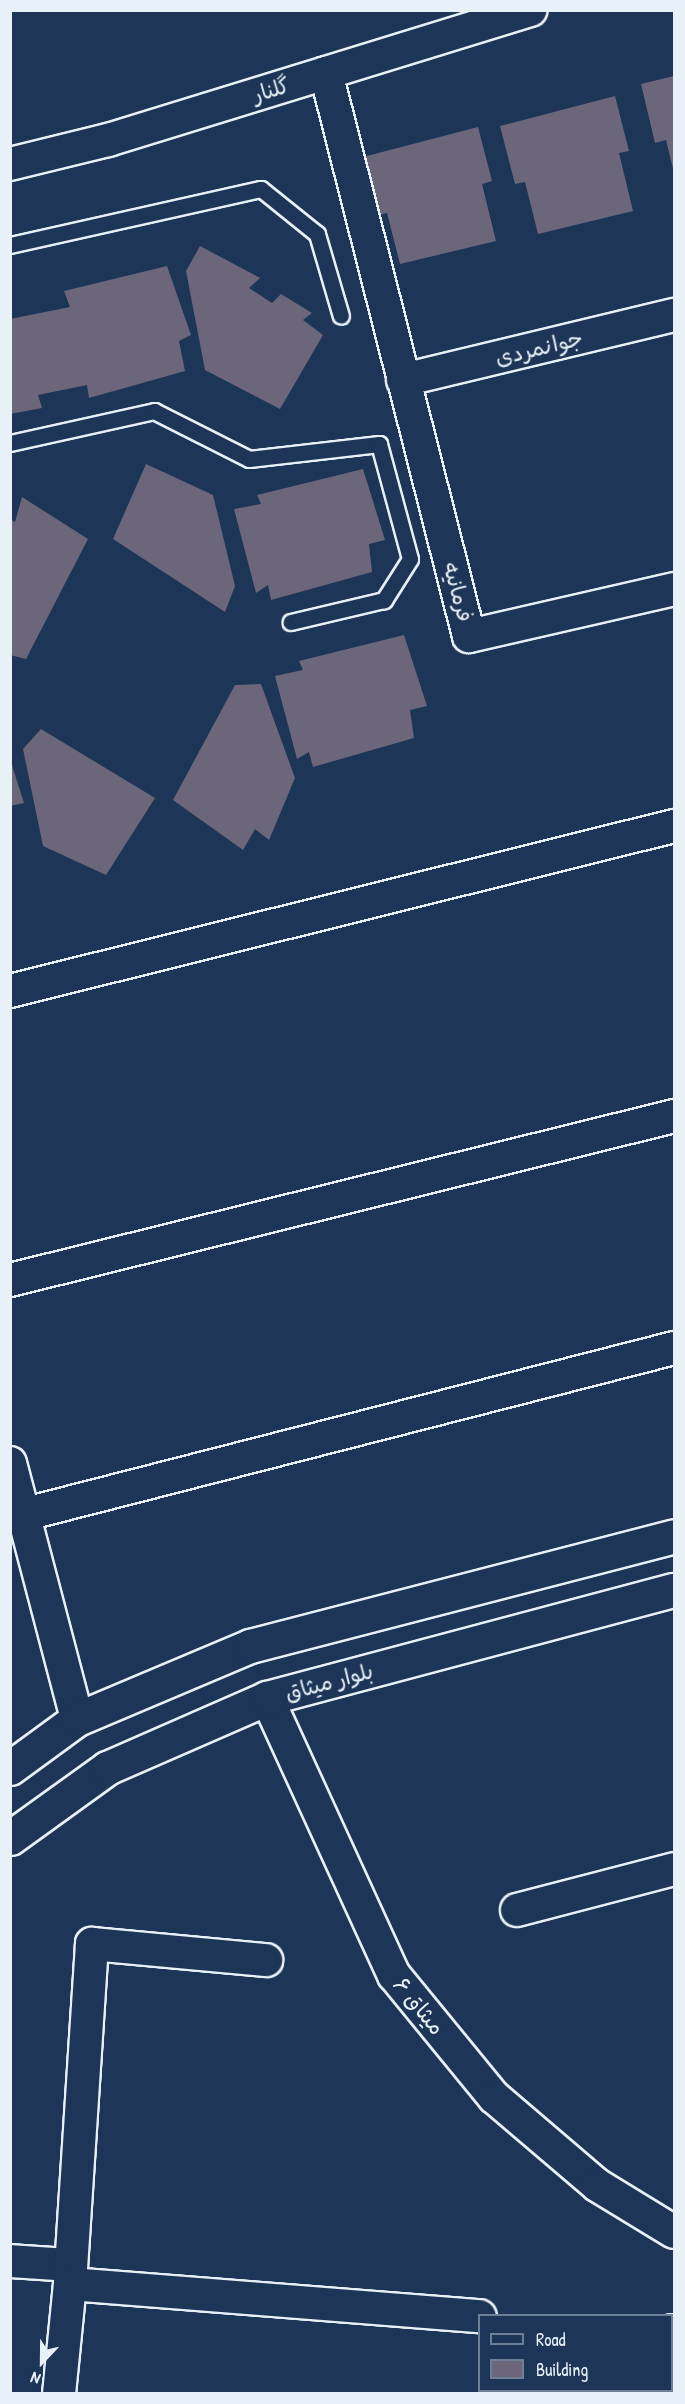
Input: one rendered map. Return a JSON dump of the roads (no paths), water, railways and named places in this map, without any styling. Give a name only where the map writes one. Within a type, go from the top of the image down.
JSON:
[{"type":"street","name":"گلنار","points":[[10,164],[108,140],[530,10]]},
{"type":"street","points":[[326,74],[403,380]]},
{"type":"street","name":"جوانمردی","points":[[403,380],[675,315]]},
{"type":"street","name":"فرمانیه","points":[[403,380],[469,636],[675,589]]},
{"type":"street","points":[[10,991],[675,826]]},
{"type":"street","points":[[10,1280],[675,1116]]},
{"type":"street","points":[[17,1516],[675,1348]]},
{"type":"street","points":[[10,1463],[17,1516],[77,1719]]},
{"type":"street","points":[[10,1768],[77,1719],[250,1646],[675,1536]]},
{"type":"street","points":[[615,1552],[629,1601]]},
{"type":"street","name":"بلوار میثاق","points":[[10,1838],[107,1768],[267,1698],[675,1590]]},
{"type":"street","name":"میثاق ۶","points":[[267,1698],[394,1975],[494,2097],[597,2185],[675,2232]]},
{"type":"street","points":[[517,1910],[675,1869]]},
{"type":"street","points":[[58,2394],[71,2274],[92,1944],[266,1960]]},
{"type":"street","points":[[10,2261],[71,2274],[478,2316]]},
{"type":"lane","points":[[10,245],[261,189],[317,234],[341,316]]},
{"type":"lane","points":[[10,443],[154,411],[249,459],[379,444],[410,559],[384,600],[291,622]]}]
